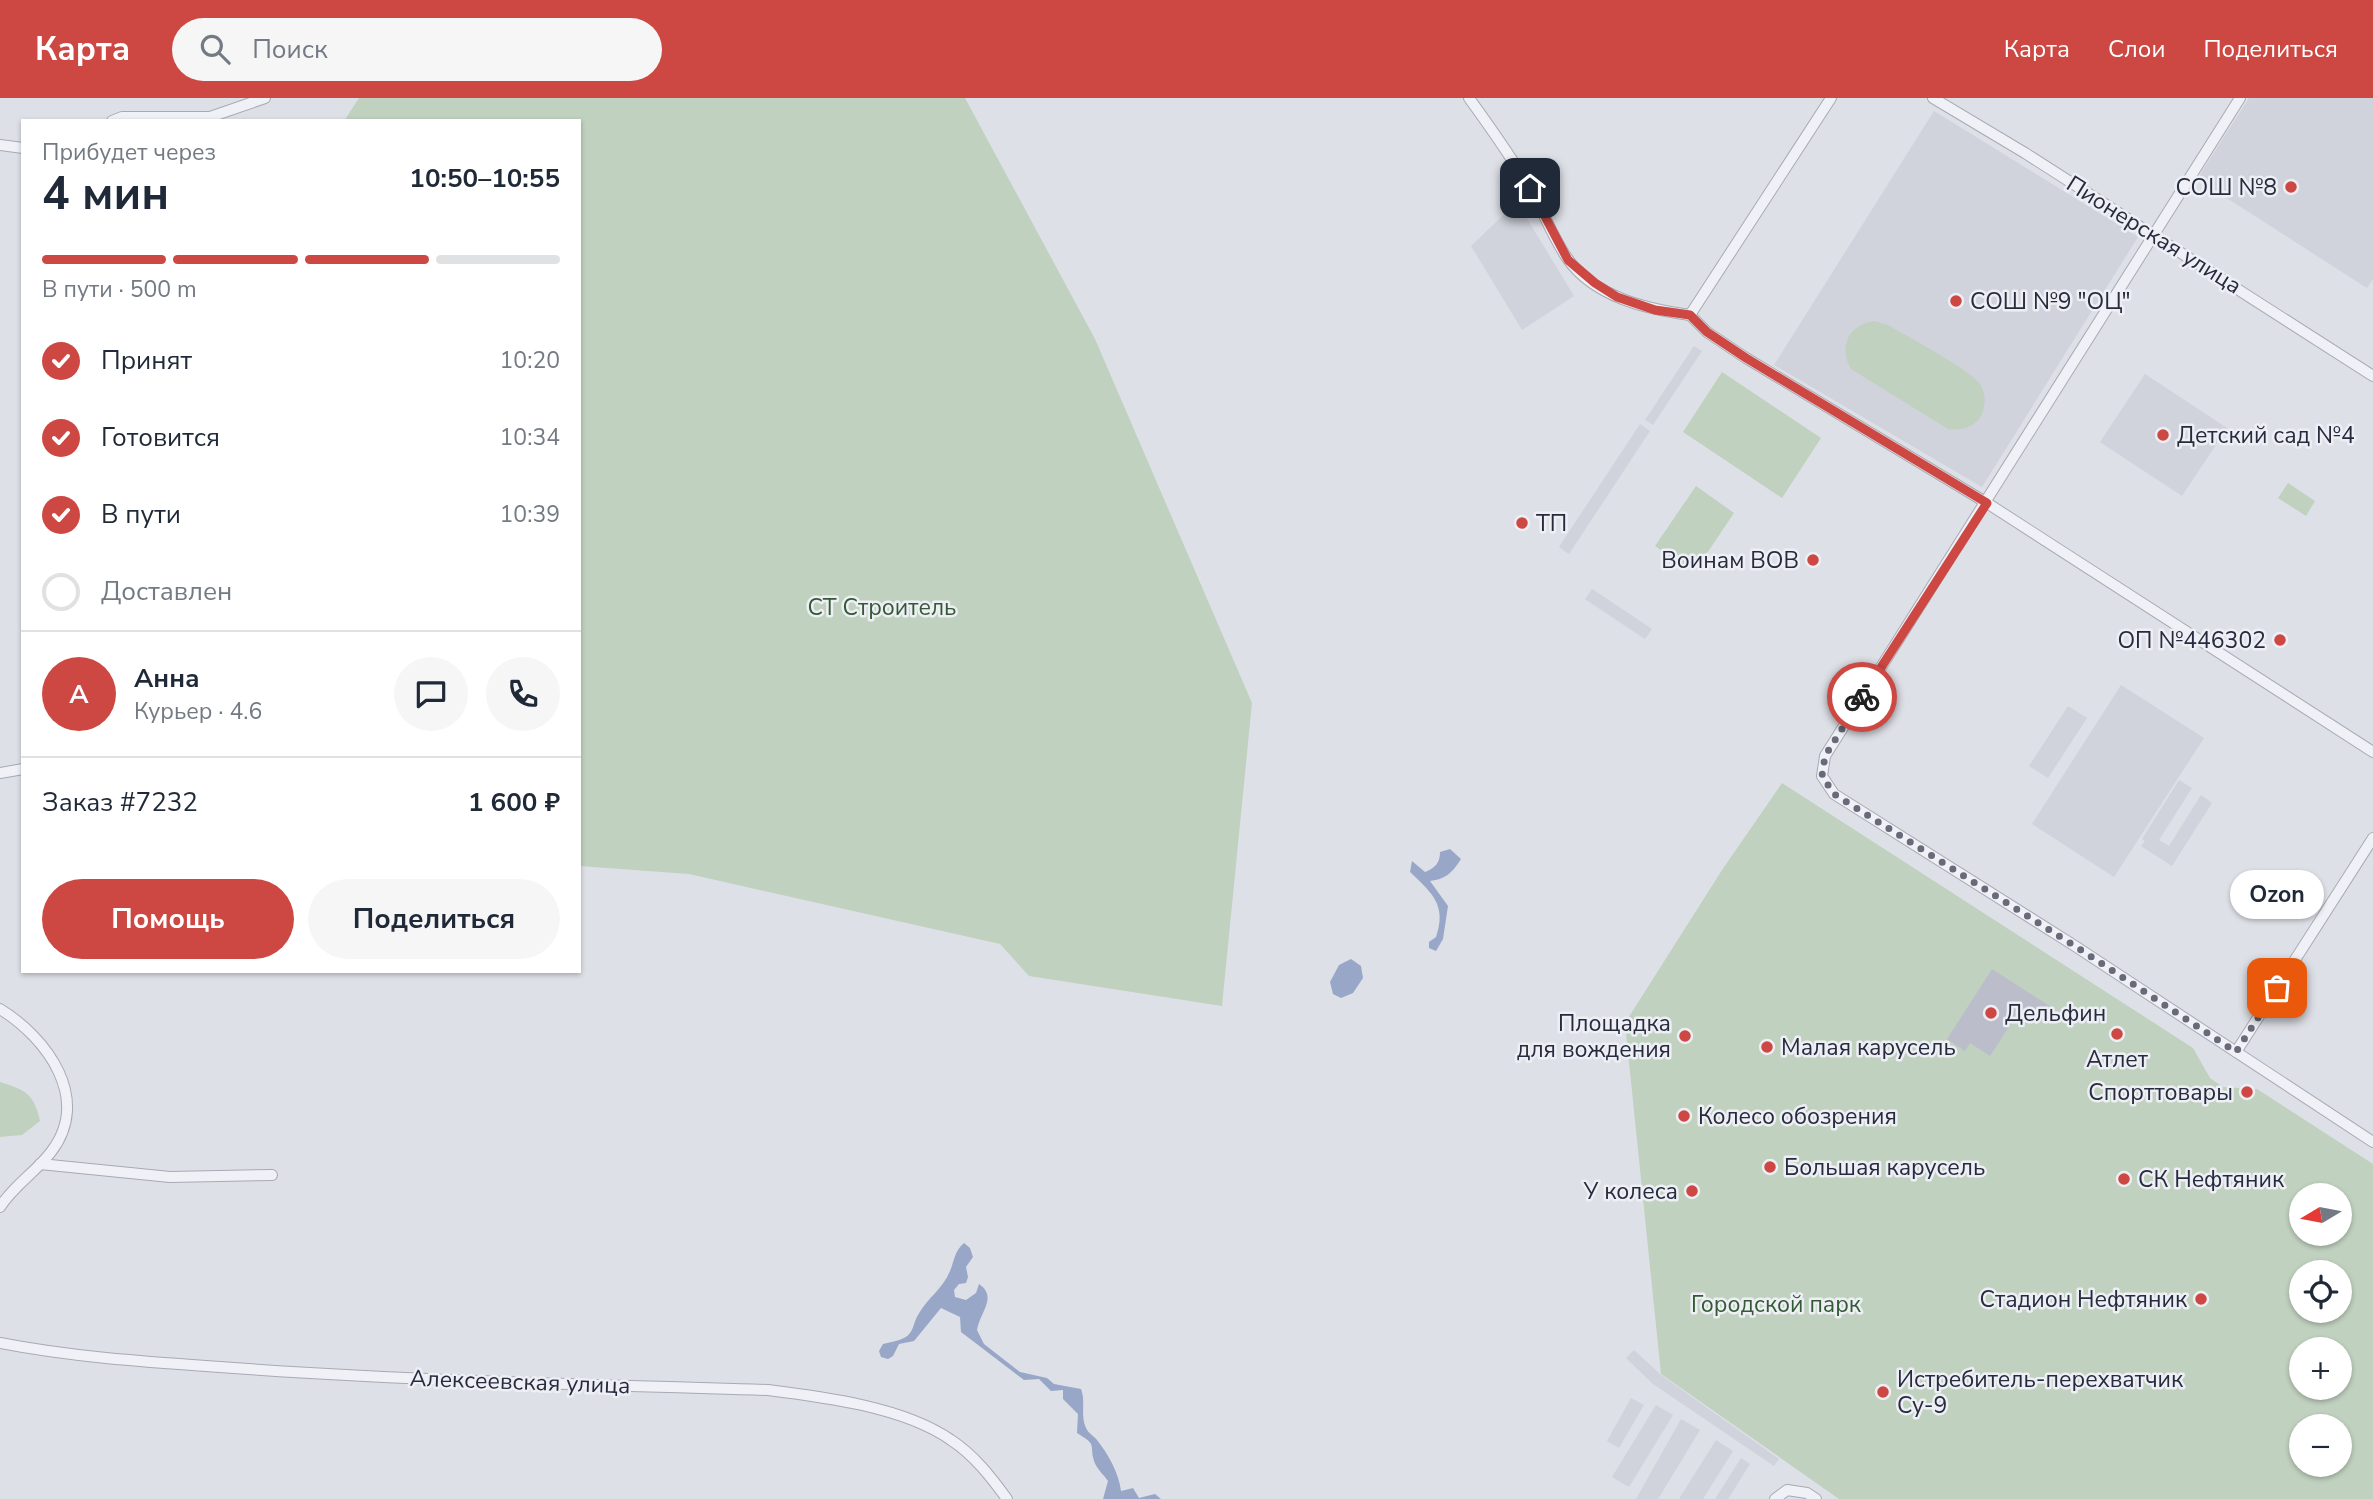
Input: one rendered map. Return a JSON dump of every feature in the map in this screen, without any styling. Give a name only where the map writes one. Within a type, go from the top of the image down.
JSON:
[{"type":"street","points":[[117,119],[210,117],[265,98]]},
{"type":"street","points":[[1469,98],[1530,188],[1568,260],[1582,274],[1617,297],[1655,310],[1690,315],[1707,332],[1746,358],[1987,503],[2373,752]]},
{"type":"street","points":[[1690,315],[1831,98]]},
{"type":"street","name":"Пионерская улица","points":[[1933,98],[2373,376]]},
{"type":"street","points":[[2240,98],[1825,756],[1822,776],[1834,794],[2075,946],[2373,1142]]},
{"type":"street","points":[[0,145],[21,148]]},
{"type":"street","points":[[0,773],[21,769]]},
{"type":"street","points":[[2236,1052],[2373,838]]},
{"type":"street","points":[[0,1009],[33,1033],[47,1049],[64,1084],[68,1115],[64,1129],[50,1153],[19,1183],[0,1207]]},
{"type":"street","points":[[40,1164],[170,1177],[272,1175]]},
{"type":"street","name":"Алексеевская улица","points":[[0,1343],[42,1351],[136,1361],[361,1377],[768,1390],[804,1394],[880,1411],[931,1428],[968,1453],[1007,1499]]},
{"type":"street","points":[[1775,1499],[1787,1490],[1807,1493],[1816,1499]]},
{"type":"shaded area","name":"СОШ №8","points":[[2249,98],[2373,98],[2373,279],[2367,288],[2197,179]]},
{"type":"shaded area","name":"СОШ №9 \"ОЦ\"","points":[[1934,111],[2138,237],[1982,487],[1774,365]]},
{"type":"shaded area","points":[[1517,202],[1574,296],[1522,330],[1471,246]]},
{"type":"shaded area","points":[[1694,346],[1702,351],[1653,425],[1645,420]]},
{"type":"shaded area","name":"Детский сад №4","points":[[2145,374],[2227,428],[2182,496],[2100,442]]},
{"type":"shaded area","points":[[1640,424],[1650,431],[1569,554],[1559,547]]},
{"type":"shaded area","points":[[1592,589],[1652,629],[1645,639],[1585,599]]},
{"type":"shaded area","points":[[2121,685],[2204,738],[2114,877],[2032,824]]},
{"type":"shaded area","points":[[2068,706],[2087,718],[2048,778],[2029,766]]},
{"type":"shaded area","points":[[2179,780],[2192,788],[2159,840],[2169,846],[2201,795],[2212,803],[2172,866],[2141,846],[2145,841],[2142,839]]},
{"type":"shaded area","points":[[1634,1350],[1661,1375],[1779,1459],[1774,1466],[1653,1384],[1626,1358]]},
{"type":"shaded area","points":[[1631,1398],[1644,1405],[1619,1448],[1607,1441]]},
{"type":"shaded area","points":[[1656,1405],[1673,1415],[1629,1487],[1612,1477]]},
{"type":"shaded area","points":[[1681,1419],[1700,1430],[1658,1499],[1636,1499]]},
{"type":"shaded area","points":[[1716,1440],[1733,1451],[1703,1499],[1679,1499]]},
{"type":"shaded area","points":[[1741,1458],[1750,1464],[1728,1499],[1715,1499]]},
{"type":"green space","name":"СТ Строитель","points":[[359,98],[965,98],[1095,339],[1252,703],[1222,1006],[1029,976],[1000,944],[689,874],[581,866],[581,119],[345,119]]},
{"type":"green space","points":[[1874,321],[1888,325],[1974,378],[1980,384],[1984,395],[1984,408],[1978,420],[1966,428],[1948,429],[1851,369],[1846,352],[1848,338],[1858,327]]},
{"type":"green space","points":[[1722,372],[1821,438],[1782,498],[1683,432]]},
{"type":"green space","points":[[2288,483],[2315,501],[2306,516],[2278,498]]},
{"type":"green space","points":[[1696,486],[1734,513],[1699,565],[1686,568],[1655,546]]},
{"type":"green space","name":"Городской парк","points":[[1782,783],[2193,1048],[2210,1078],[2223,1087],[2257,1089],[2373,1164],[2373,1499],[1839,1499],[1661,1374],[1625,1023],[1722,870]]},
{"type":"green space","points":[[0,1082],[28,1094],[35,1105],[40,1121],[22,1135],[0,1137]]},
{"type":"water","points":[[1450,849],[1461,859],[1448,874],[1430,881],[1448,906],[1443,939],[1436,951],[1429,948],[1429,942],[1436,937],[1439,926],[1438,908],[1431,893],[1410,872],[1412,861],[1425,872],[1436,865],[1440,852]]},
{"type":"water","points":[[1351,959],[1361,966],[1363,978],[1353,993],[1341,998],[1333,994],[1330,982],[1339,965]]},
{"type":"water","points":[[964,1243],[970,1248],[973,1257],[966,1267],[966,1283],[959,1284],[954,1290],[955,1297],[966,1300],[976,1293],[979,1284],[984,1289],[988,1300],[977,1330],[984,1344],[1020,1372],[1047,1378],[1054,1384],[1081,1389],[1086,1428],[1109,1458],[1121,1491],[1133,1488],[1139,1498],[1155,1494],[1161,1499],[1103,1499],[1108,1481],[1095,1464],[1092,1445],[1077,1433],[1078,1414],[1063,1399],[1063,1390],[1051,1391],[1039,1379],[1024,1380],[961,1332],[960,1317],[941,1308],[914,1341],[899,1344],[893,1356],[888,1359],[881,1357],[879,1351],[883,1344],[902,1339],[910,1333],[916,1318],[947,1277],[956,1253]]},
{"type":"building","name":"Дельфин","points":[[1992,969],[2051,1007],[2042,1020],[2022,1007],[1990,1056],[1970,1043],[1965,1051],[1947,1039]]},
{"type":"way so far","points":[[1862,697],[1825,756],[1822,776],[1834,794],[2075,946],[2236,1052],[2277,988]]},
{"type":"place","name":"СОШ №8","points":[[2291,187]]},
{"type":"place","name":"СОШ №9 \"ОЦ\"","points":[[1956,301]]},
{"type":"place","name":"Детский сад №4","points":[[2163,435]]},
{"type":"place","name":"ТП","points":[[1522,523]]},
{"type":"place","name":"Воинам ВОВ","points":[[1813,560]]},
{"type":"place","name":"ОП №446302","points":[[2280,640]]},
{"type":"place","name":"Ozon","points":[[2277,988]]},
{"type":"place","name":"Дельфин","points":[[1991,1013]]},
{"type":"place","name":"Атлет","points":[[2117,1034]]},
{"type":"place","name":"Площадка для вождения","points":[[1685,1036]]},
{"type":"place","name":"Малая карусель","points":[[1767,1047]]},
{"type":"place","name":"Спорттовары","points":[[2247,1092]]},
{"type":"place","name":"Колесо обозрения","points":[[1684,1116]]},
{"type":"place","name":"Большая карусель","points":[[1770,1167]]},
{"type":"place","name":"СК Нефтяник","points":[[2124,1179]]},
{"type":"place","name":"У колеса","points":[[1692,1191]]},
{"type":"place","name":"Стадион Нефтяник","points":[[2201,1299]]},
{"type":"place","name":"Истребитель-перехватчик Су-9","points":[[1883,1392]]},
{"type":"route","points":[[1530,188],[1568,260],[1595,283],[1617,297],[1655,310],[1690,315],[1707,332],[1746,358],[1987,503],[1862,697]]}]
